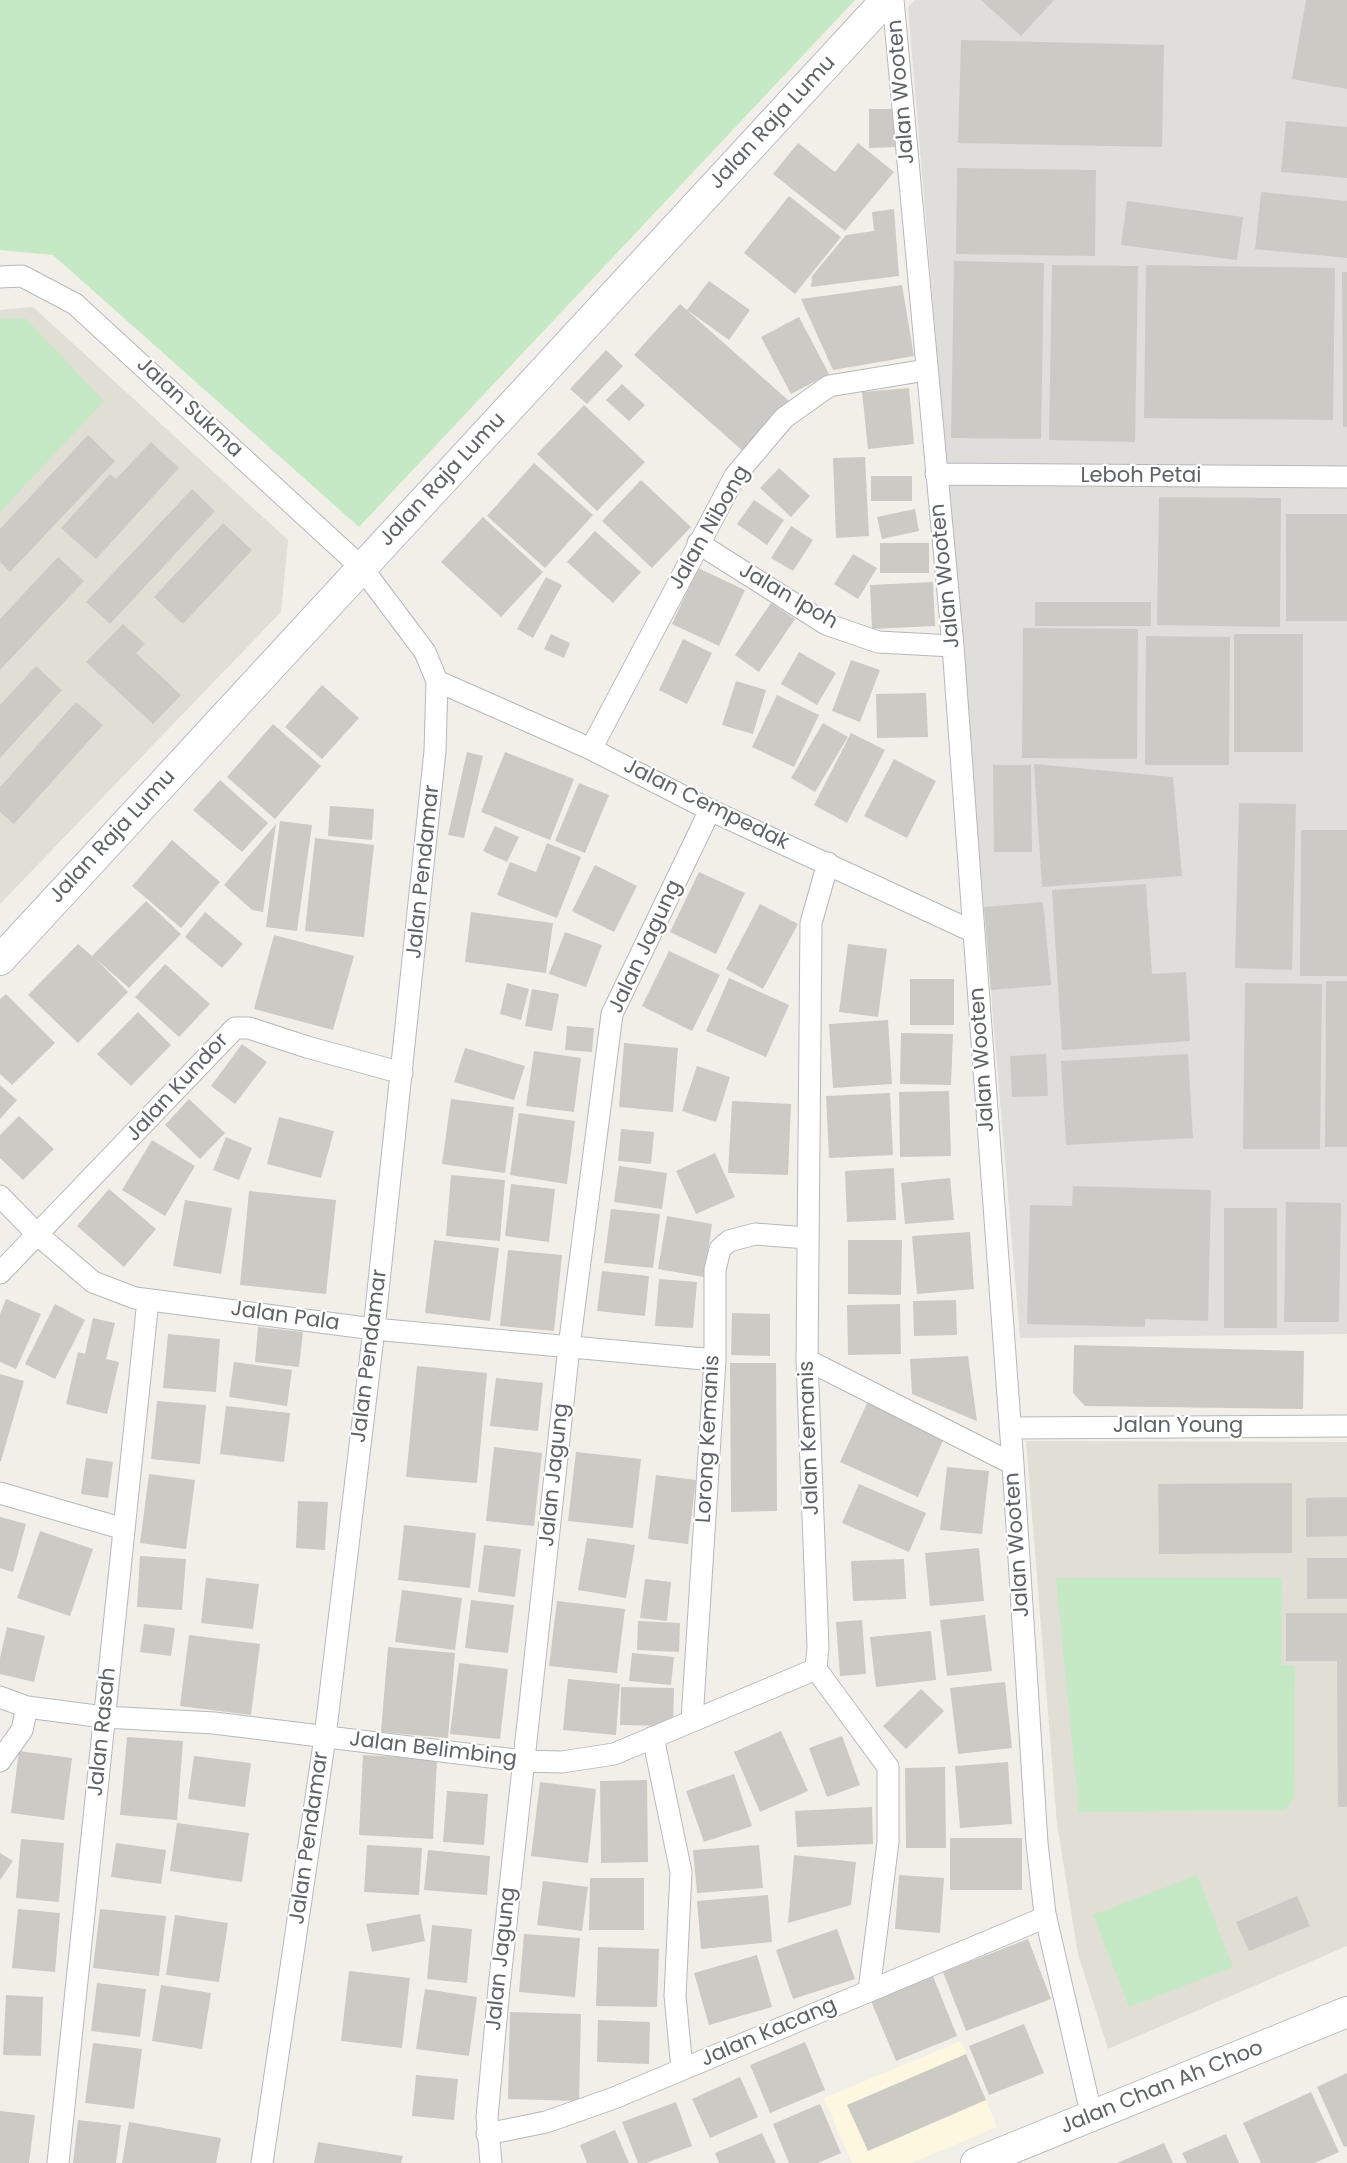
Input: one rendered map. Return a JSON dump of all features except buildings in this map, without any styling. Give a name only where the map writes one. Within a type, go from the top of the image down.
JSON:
[{"type":"street","name":"Jalan Raja Lumu","points":[[0,960],[886,0]]},
{"type":"street","name":"Jalan Wooten","points":[[894,0],[953,646],[1013,1464],[1037,1843],[1046,1917],[1092,2117]]},
{"type":"street","name":"Jalan Sukma","points":[[0,277],[22,276],[75,304],[362,567]]},
{"type":"street","name":"Jalan Nibong","points":[[591,749],[735,476],[784,418],[829,386],[926,370]]},
{"type":"street","name":"Leboh Petai","points":[[936,474],[1347,477]]},
{"type":"street","name":"Jalan Ipoh","points":[[698,543],[826,624],[878,642],[953,646]]},
{"type":"street","name":"Jalan Pendamar","points":[[262,2163],[325,1737],[374,1329],[435,752],[437,681],[425,652],[362,567]]},
{"type":"street","name":"Jalan Cempedak","points":[[437,681],[591,749],[710,810],[974,932]]},
{"type":"street","name":"Jalan Jagung","points":[[491,2163],[487,2134],[499,1988],[569,1347],[612,1014],[710,810]]},
{"type":"street","name":"Jalan Kemanis","points":[[816,1669],[818,1647],[807,1360],[811,923],[828,863]]},
{"type":"street","name":"Jalan Kundor","points":[[0,1273],[235,1028],[249,1028],[316,1050],[402,1072]]},
{"type":"street","name":"Jalan Pala","points":[[0,1196],[38,1234],[93,1282],[148,1300],[374,1329],[715,1360]]},
{"type":"street","name":"Lorong Kemanis","points":[[692,1720],[715,1360],[715,1270],[720,1249],[729,1241],[755,1234],[807,1238]]},
{"type":"street","name":"Jalan Rasah","points":[[58,2163],[148,1300]]},
{"type":"street","points":[[807,1360],[1013,1464]]},
{"type":"street","name":"Jalan Young","points":[[1010,1428],[1347,1426]]},
{"type":"street","points":[[0,1493],[124,1529]]},
{"type":"street","points":[[816,1669],[888,1767],[888,1842],[870,1990]]},
{"type":"street","name":"Jalan Belimbing","points":[[0,1697],[27,1707],[104,1717],[214,1723],[523,1761],[584,1761],[614,1754],[816,1669]]},
{"type":"street","points":[[0,1761],[22,1730],[27,1707]]},
{"type":"street","points":[[653,1737],[681,1872],[675,1996],[682,2069]]},
{"type":"street","name":"Jalan Kacang","points":[[487,2134],[546,2122],[682,2069],[1046,1917]]},
{"type":"street","name":"Jalan Chan Ah Choo","points":[[976,2163],[1347,2013]]},
{"type":"shaded area","points":[[915,0],[1347,0],[1347,1334],[1020,1338],[908,7]]},
{"type":"shaded area","points":[[33,307],[288,540],[281,612],[0,904],[0,310]]},
{"type":"shaded area","points":[[1026,1441],[1347,1442],[1347,1946],[1108,2049],[1078,1954],[1057,1824]]},
{"type":"shaded area","points":[[961,2041],[997,2127],[911,2163],[852,2163],[824,2098]]},
{"type":"green space","points":[[0,0],[855,0],[359,527],[53,255],[0,250]]},
{"type":"green space","points":[[25,318],[104,401],[0,512],[0,319]]},
{"type":"green space","points":[[1056,1578],[1282,1578],[1281,1665],[1295,1666],[1294,1796],[1285,1810],[1079,1812]]},
{"type":"green space","points":[[1197,1875],[1233,1967],[1129,2007],[1093,1915]]}]
